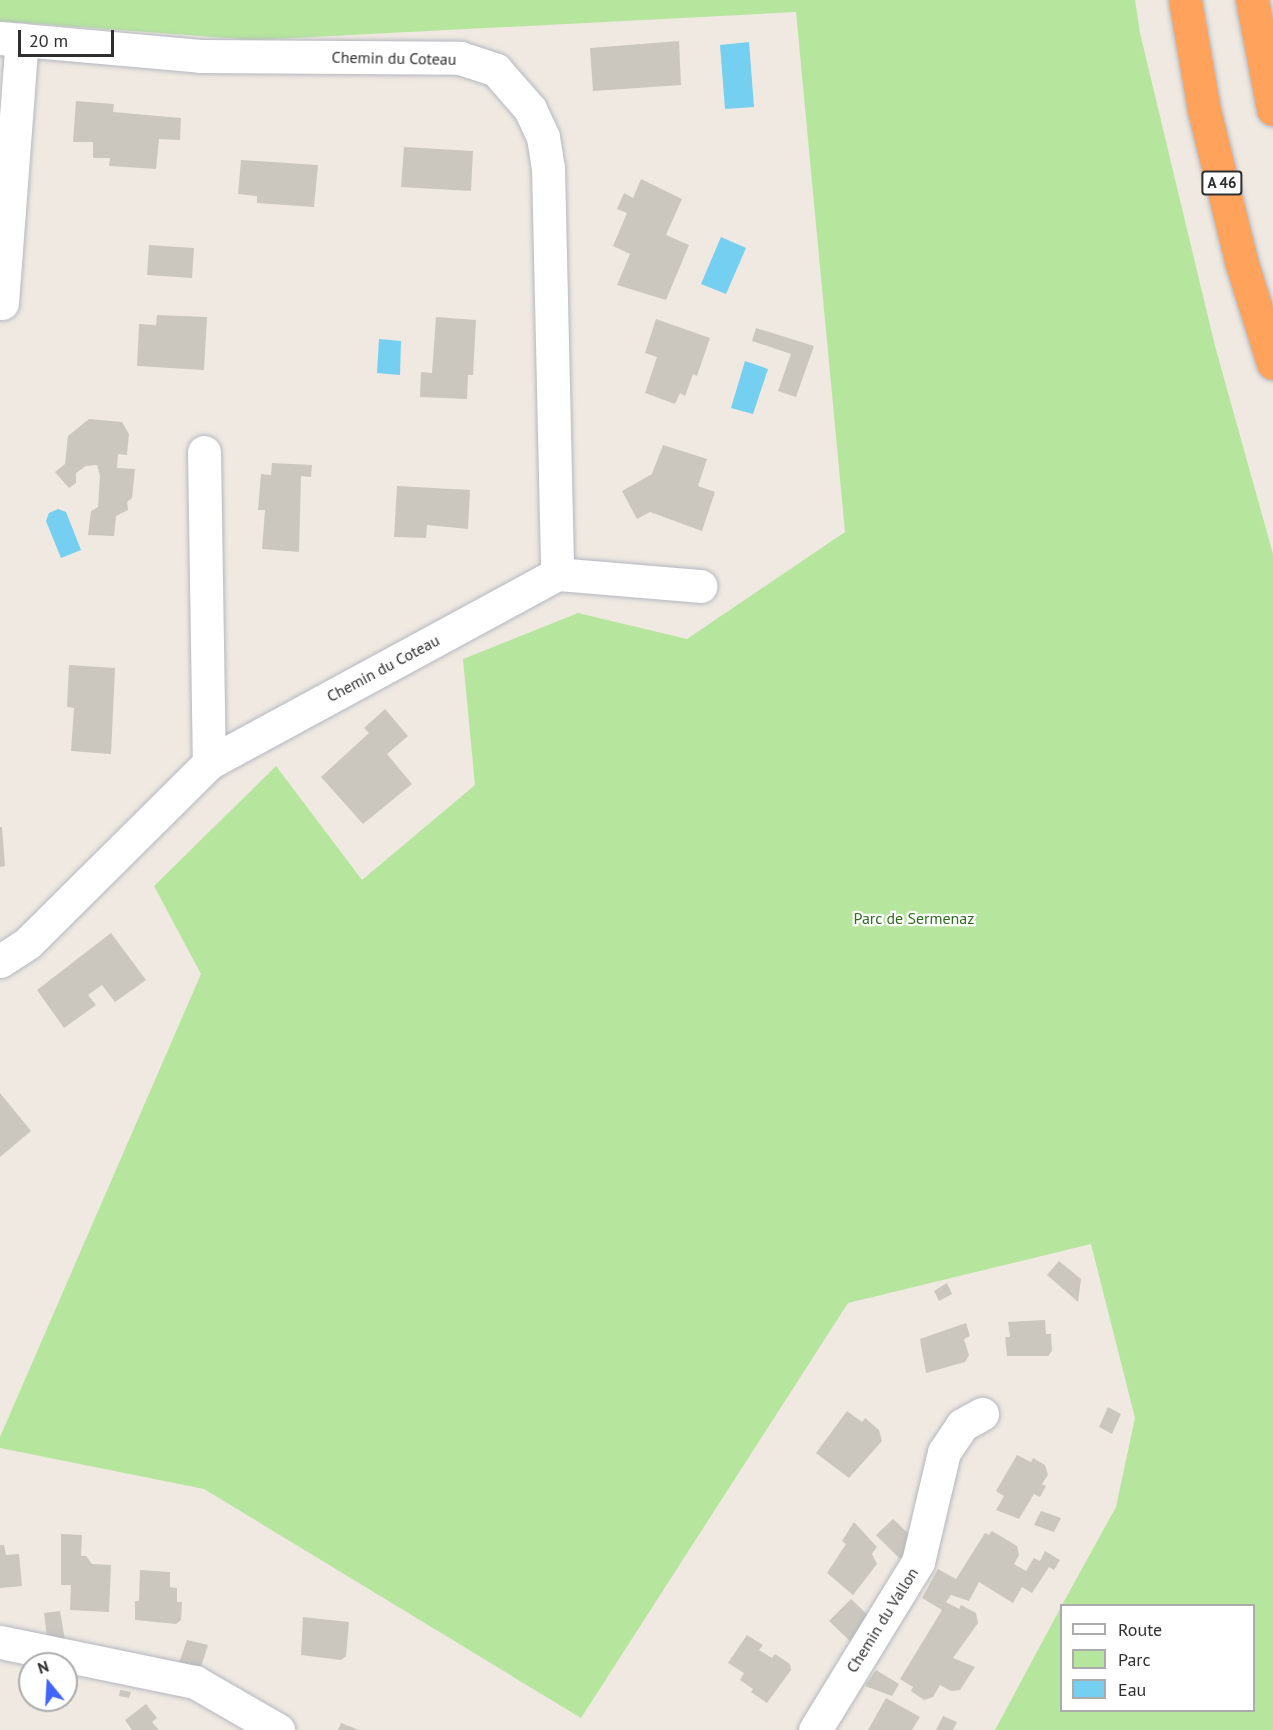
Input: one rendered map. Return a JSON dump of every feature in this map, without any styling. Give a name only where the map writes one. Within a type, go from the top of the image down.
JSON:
[{"type":"highway","name":"A 46","points":[[1185,0],[1204,110],[1241,261],[1273,363]]},
{"type":"highway","points":[[1252,0],[1273,109]]},
{"type":"street","name":"Chemin du Coteau","points":[[0,961],[28,943],[209,762],[557,574],[548,167],[543,137],[530,109],[502,75],[496,70],[460,58],[200,56],[11,39],[2,303]]},
{"type":"street","points":[[204,452],[209,762]]},
{"type":"street","points":[[557,574],[701,586]]},
{"type":"street","name":"Chemin du Vallon","points":[[815,1730],[918,1562],[944,1452],[962,1425],[982,1414]]},
{"type":"street","points":[[0,1642],[195,1682],[278,1730]]},
{"type":"green space","name":"Parc de Sermenaz","points":[[0,0],[1135,0],[1140,33],[1215,346],[1273,554],[1273,1730],[995,1730],[1060,1609],[1060,1712],[1255,1712],[1255,1604],[1063,1604],[1116,1507],[1135,1418],[1091,1244],[848,1303],[581,1718],[204,1489],[0,1448],[0,1437],[201,974],[154,886],[276,766],[362,880],[475,785],[463,659],[578,613],[687,639],[845,532],[796,12],[254,40],[0,21]]},
{"type":"water","points":[[749,42],[754,107],[725,109],[720,45]]},
{"type":"water","points":[[721,237],[746,248],[726,294],[701,284]]},
{"type":"water","points":[[379,339],[401,341],[400,375],[377,373]]},
{"type":"water","points":[[745,361],[768,369],[753,414],[731,408]]},
{"type":"water","points":[[58,509],[66,512],[81,550],[61,558],[46,521],[49,513]]},
{"type":"building","points":[[679,41],[681,85],[593,91],[590,48]]},
{"type":"building","points":[[76,101],[114,104],[113,112],[181,118],[180,140],[159,139],[156,169],[109,166],[110,158],[93,158],[93,142],[73,142]]},
{"type":"building","points":[[404,147],[473,151],[471,191],[401,187]]},
{"type":"building","points":[[241,160],[318,165],[314,207],[257,203],[257,196],[238,194]]},
{"type":"building","points":[[641,179],[682,199],[666,235],[689,245],[666,300],[617,285],[630,254],[613,246],[627,213],[617,209],[624,193],[633,198]]},
{"type":"building","points":[[149,245],[194,248],[192,278],[147,275]]},
{"type":"building","points":[[157,315],[207,317],[204,370],[137,366],[139,324],[156,325]]},
{"type":"building","points":[[436,317],[476,320],[473,375],[468,375],[467,399],[420,397],[421,372],[432,373]]},
{"type":"building","points":[[656,319],[710,338],[697,376],[693,374],[685,396],[680,393],[675,404],[645,393],[657,357],[645,353]]},
{"type":"building","points":[[756,328],[814,346],[796,397],[778,391],[791,354],[752,341]]},
{"type":"building","points":[[89,419],[122,422],[129,434],[127,455],[118,454],[117,468],[135,469],[132,498],[127,502],[128,510],[116,516],[114,536],[88,535],[91,511],[98,507],[100,476],[97,465],[86,466],[76,473],[76,483],[69,488],[55,472],[65,464],[68,436]]},
{"type":"building","points":[[663,445],[707,459],[698,486],[715,492],[702,531],[650,512],[637,519],[622,491],[652,474]]},
{"type":"building","points":[[272,463],[312,465],[311,477],[301,476],[299,552],[262,549],[265,510],[258,510],[261,474],[271,475]]},
{"type":"building","points":[[397,486],[470,490],[468,529],[427,525],[426,538],[394,537]]},
{"type":"building","points":[[69,665],[115,668],[111,754],[71,751],[74,708],[67,707]]},
{"type":"building","points":[[385,709],[408,736],[387,754],[412,784],[363,824],[321,777],[369,733],[364,728]]},
{"type":"building","points":[[0,827],[2,827],[5,866],[0,867]]},
{"type":"building","points":[[111,933],[146,980],[115,1002],[102,985],[88,995],[96,1005],[64,1028],[37,990]]},
{"type":"building","points":[[0,1093],[31,1131],[0,1157]]},
{"type":"building","points":[[1059,1261],[1081,1279],[1078,1302],[1047,1275]]},
{"type":"building","points":[[947,1283],[952,1294],[939,1301],[934,1291]]},
{"type":"building","points":[[1045,1320],[1046,1334],[1051,1334],[1052,1351],[1048,1356],[1007,1356],[1005,1337],[1010,1337],[1008,1322]]},
{"type":"building","points":[[966,1323],[970,1336],[964,1339],[969,1355],[965,1362],[926,1373],[920,1339]]},
{"type":"building","points":[[1108,1407],[1121,1414],[1112,1434],[1099,1427]]},
{"type":"building","points":[[847,1411],[862,1422],[865,1418],[879,1430],[882,1441],[849,1478],[816,1453]]},
{"type":"building","points":[[1017,1455],[1031,1462],[1033,1458],[1045,1465],[1048,1475],[1042,1484],[1046,1486],[1040,1497],[1034,1494],[1019,1519],[996,1510],[1004,1496],[996,1491]]},
{"type":"building","points":[[1041,1511],[1061,1518],[1054,1532],[1034,1525]]},
{"type":"building","points":[[893,1519],[910,1535],[904,1563],[876,1535]]},
{"type":"building","points":[[854,1522],[877,1547],[872,1554],[877,1564],[853,1595],[827,1573],[846,1544],[842,1541]]},
{"type":"building","points":[[992,1531],[1017,1546],[1019,1555],[1014,1564],[1026,1571],[1034,1558],[1040,1561],[1045,1551],[1060,1560],[1054,1570],[1049,1567],[1032,1593],[1022,1587],[1013,1603],[979,1582],[969,1601],[951,1595],[946,1602],[959,1609],[961,1605],[976,1613],[978,1623],[953,1658],[975,1667],[960,1690],[951,1691],[940,1685],[933,1697],[924,1700],[911,1691],[913,1687],[900,1679],[942,1610],[922,1598],[938,1569],[956,1579],[985,1533],[989,1535]]},
{"type":"building","points":[[61,1534],[82,1535],[81,1556],[86,1556],[92,1564],[111,1565],[109,1612],[70,1610],[71,1585],[61,1585]]},
{"type":"building","points":[[0,1545],[4,1545],[6,1555],[19,1554],[22,1586],[0,1588]]},
{"type":"building","points":[[140,1570],[170,1572],[170,1587],[177,1588],[177,1602],[182,1602],[181,1620],[176,1624],[135,1620],[135,1601],[139,1601]]},
{"type":"building","points":[[851,1599],[870,1617],[853,1644],[829,1621]]},
{"type":"building","points":[[60,1611],[65,1640],[47,1637],[44,1613]]},
{"type":"building","points":[[303,1617],[349,1622],[346,1656],[341,1660],[301,1655]]},
{"type":"building","points":[[747,1635],[763,1645],[759,1650],[772,1658],[775,1654],[790,1664],[791,1670],[767,1703],[751,1692],[753,1689],[740,1680],[744,1673],[728,1663]]},
{"type":"building","points":[[187,1640],[208,1645],[201,1667],[179,1663]]},
{"type":"building","points":[[876,1670],[899,1684],[892,1696],[865,1686]]},
{"type":"building","points":[[120,1690],[131,1692],[129,1698],[119,1696]]},
{"type":"building","points":[[886,1698],[920,1717],[912,1730],[868,1730]]},
{"type":"building","points":[[146,1704],[157,1718],[152,1722],[159,1730],[132,1730],[125,1720]]},
{"type":"building","points":[[943,1716],[957,1722],[953,1730],[936,1730]]},
{"type":"building","points":[[341,1723],[359,1730],[338,1730]]}]
